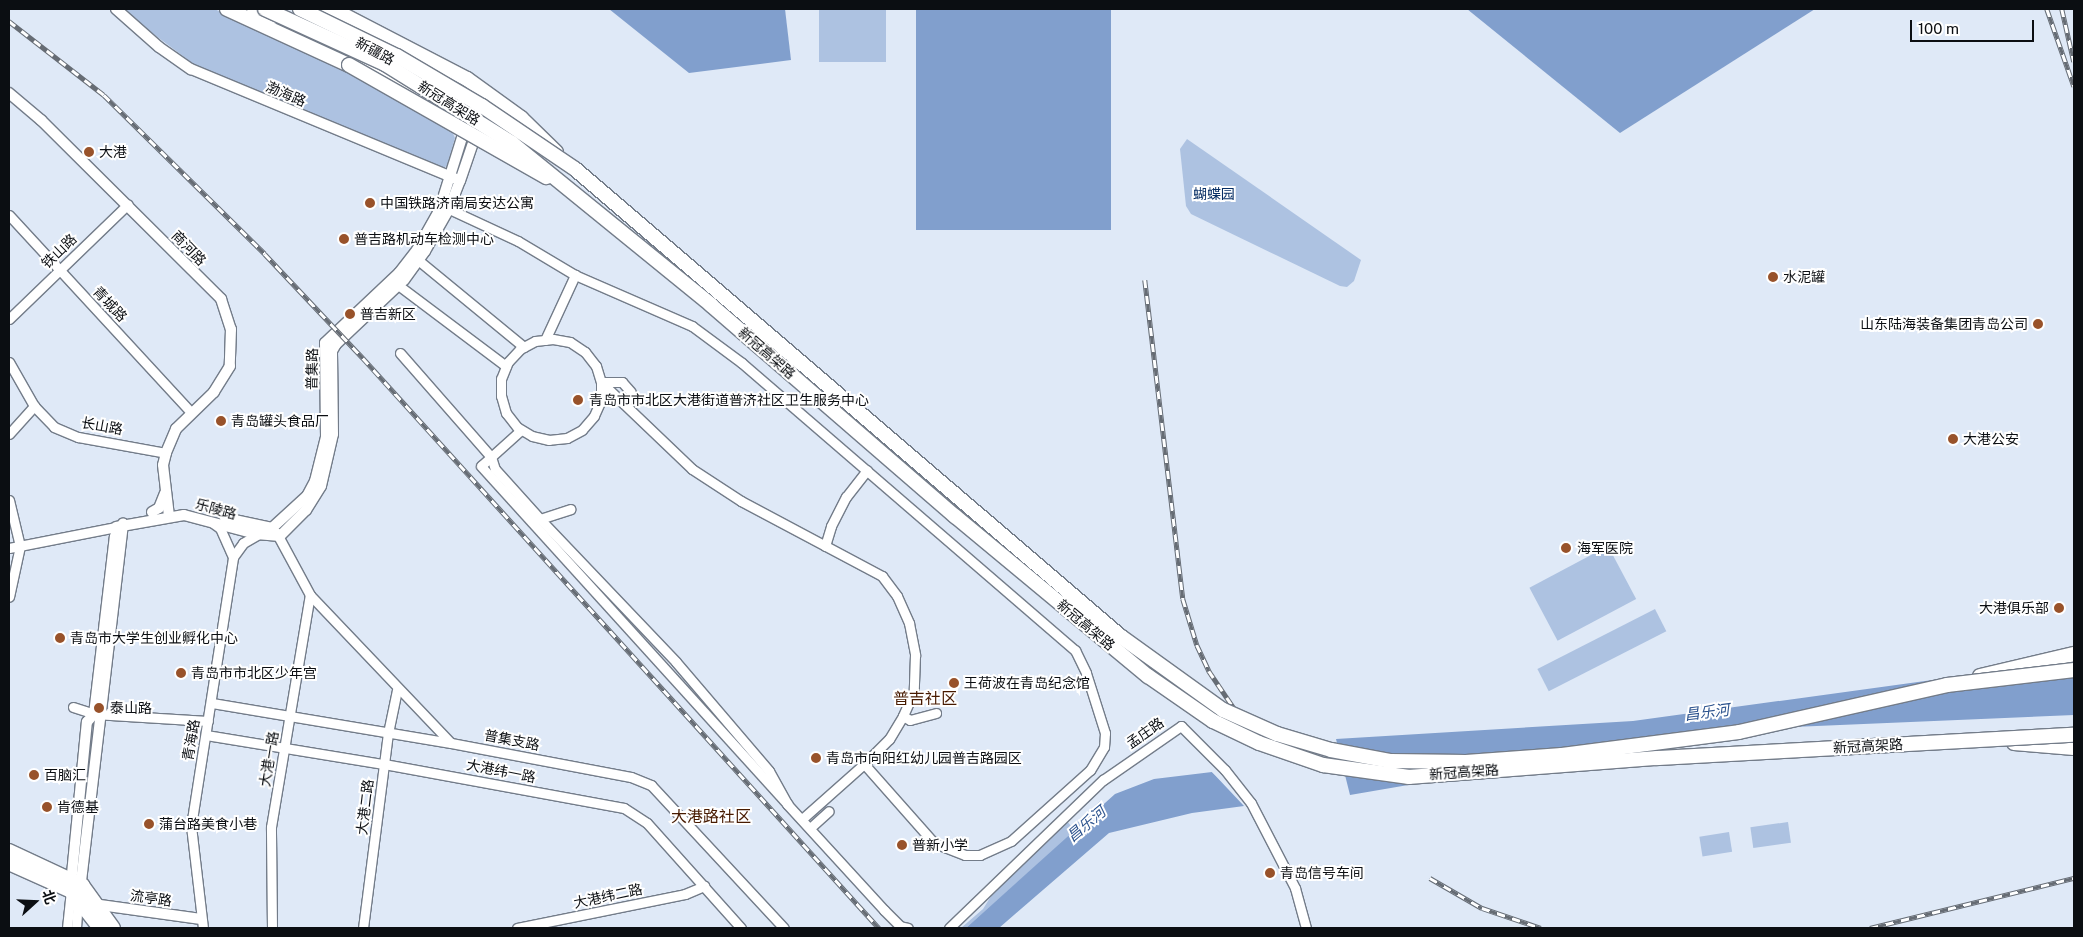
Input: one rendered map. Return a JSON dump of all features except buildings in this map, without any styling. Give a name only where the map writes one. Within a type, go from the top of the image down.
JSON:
[{"type":"main road","points":[[227,9],[349,64],[580,196]]},
{"type":"main road","name":"新疆路","points":[[253,9],[361,60],[431,100],[472,128]]},
{"type":"main road","name":"新冠高架路","points":[[265,9],[401,74],[512,143],[580,196],[1141,671],[1181,701],[1260,744],[1324,765],[1408,776],[2074,735]]},
{"type":"main road","name":"新冠高架路","points":[[300,9],[397,56],[482,106],[575,169],[1120,636],[1223,710],[1276,734],[1331,750],[1392,761],[1466,762],[1621,748],[1739,732],[1947,685],[2074,670]]},
{"type":"main road","name":"新疆路","points":[[318,9],[426,61],[483,95]]},
{"type":"main road","points":[[332,9],[467,79],[521,118],[575,169]]},
{"type":"main road","points":[[1947,685],[2074,654]]},
{"type":"main road","points":[[1979,740],[2074,748]]},
{"type":"main road","points":[[9,851],[76,888],[96,905],[113,928]]},
{"type":"main road","points":[[9,863],[76,888],[100,928]]},
{"type":"street","name":"渤海路","points":[[116,9],[159,47],[191,69],[455,178]]},
{"type":"street","name":"商河路","points":[[9,93],[41,120],[128,204],[221,300],[231,329],[230,366],[214,392],[191,412],[176,429],[166,453],[166,491],[171,513]]},
{"type":"street","points":[[280,536],[312,501],[328,464],[334,414],[332,351],[398,285],[418,260],[449,209],[455,178],[483,95]]},
{"type":"street","name":"普集路","points":[[272,528],[298,507],[315,480],[326,437],[325,343],[399,273],[418,250],[455,178]]},
{"type":"street","name":"铁山路","points":[[9,318],[128,204]]},
{"type":"street","points":[[449,209],[518,241],[575,275],[692,326],[742,363],[1075,650],[1086,673],[1106,739],[1090,770],[1011,841],[980,855],[965,855],[934,843],[864,764]]},
{"type":"street","name":"青城路","points":[[9,215],[191,412]]},
{"type":"street","points":[[418,260],[524,347]]},
{"type":"street","points":[[545,340],[575,275]]},
{"type":"street","points":[[398,285],[506,366]]},
{"type":"street","points":[[545,340],[570,342],[585,352],[596,366],[601,382],[597,408],[582,430],[566,438],[549,440],[532,436],[522,430],[506,413],[501,396],[501,379],[506,366],[524,347],[545,340]]},
{"type":"street","points":[[400,353],[491,457],[495,469],[676,662],[769,771],[787,804]]},
{"type":"street","name":"长山路","points":[[9,362],[34,406],[54,427],[78,437],[166,453]]},
{"type":"street","points":[[601,382],[622,382],[632,392]]},
{"type":"street","points":[[601,382],[692,469],[741,501],[882,576],[897,596],[909,624],[915,655],[914,692],[903,716],[889,739],[802,819]]},
{"type":"street","points":[[9,434],[34,406]]},
{"type":"street","points":[[522,430],[481,466],[884,910],[900,926],[908,928]]},
{"type":"street","name":"商河路","points":[[166,453],[171,513]]},
{"type":"street","points":[[825,546],[831,526],[846,496],[867,470]]},
{"type":"street","points":[[152,512],[159,508],[166,491]]},
{"type":"street","points":[[9,500],[20,546],[9,597]]},
{"type":"street","points":[[540,519],[570,509]]},
{"type":"street","name":"乐陵路","points":[[9,548],[121,526],[188,510],[272,528]]},
{"type":"street","name":"乐陵路","points":[[121,526],[152,512],[171,513],[207,519],[256,534],[280,536]]},
{"type":"street","points":[[207,519],[220,528],[233,556],[243,543],[256,534],[272,528],[280,536],[310,595],[398,690],[451,743]]},
{"type":"street","points":[[67,928],[76,888],[121,526]]},
{"type":"street","name":"青海路","points":[[202,924],[191,826],[212,703],[233,556]]},
{"type":"street","name":"大港一路","points":[[272,928],[270,841],[310,595]]},
{"type":"street","name":"大港二路","points":[[363,928],[388,733],[398,690]]},
{"type":"street","points":[[212,703],[451,743]]},
{"type":"street","points":[[73,707],[98,715],[208,721]]},
{"type":"street","points":[[903,716],[910,720],[936,713]]},
{"type":"street","name":"孟庄路","points":[[949,928],[1103,780],[1181,726],[1225,770],[1251,803],[1295,888],[1306,928]]},
{"type":"street","name":"大港纬一路","points":[[206,735],[384,764],[624,808],[647,822],[741,928]]},
{"type":"street","name":"普集支路","points":[[451,743],[631,777],[652,784],[778,926]]},
{"type":"street","points":[[810,828],[829,811]]},
{"type":"street","name":"大港纬二路","points":[[517,928],[685,894],[704,886]]},
{"type":"street","points":[[76,888],[76,928]]},
{"type":"street","name":"流亭路","points":[[96,905],[202,924]]},
{"type":"green space","points":[[120,9],[214,9],[299,44],[451,129],[455,138],[447,166],[440,169],[203,71]]},
{"type":"green space","points":[[819,9],[886,9],[886,62],[819,62]]},
{"type":"green space","name":"蝴蝶园","points":[[1187,139],[1361,260],[1354,281],[1347,287],[1340,286],[1191,214],[1186,206],[1180,149]]},
{"type":"green space","points":[[1608,546],[1636,599],[1558,641],[1529,588]]},
{"type":"green space","points":[[1655,609],[1666,631],[1549,691],[1537,669]]},
{"type":"green space","points":[[1100,801],[1102,805],[1095,813],[966,928],[961,928],[983,909],[993,893],[1066,820],[1072,827]]},
{"type":"green space","points":[[1788,822],[1791,843],[1753,848],[1750,827]]},
{"type":"green space","points":[[1729,832],[1732,852],[1702,856],[1699,837]]},
{"type":"water","points":[[609,9],[785,9],[791,60],[689,73]]},
{"type":"water","points":[[916,9],[1111,9],[1111,230],[916,230]]},
{"type":"water","points":[[1467,9],[1815,9],[1620,133]]},
{"type":"water","name":"昌乐河","points":[[2074,671],[2074,715],[1793,727],[1572,757],[1350,795],[1336,739],[1633,721],[1976,674]]},
{"type":"water","name":"昌乐河","points":[[1212,772],[1244,806],[1192,813],[1109,833],[999,928],[966,928],[1115,794],[1154,779]]},
{"type":"pier","points":[[1215,771],[1246,804],[1247,805],[1212,772]]},
{"type":"railway","points":[[2047,9],[2074,86]]},
{"type":"railway","points":[[2062,9],[2074,62]]},
{"type":"railway","points":[[9,21],[104,95],[265,254],[363,358],[879,928]]},
{"type":"railway","points":[[1145,280],[1183,599],[1197,645],[1209,671],[1242,720]]},
{"type":"railway","points":[[1430,878],[1482,908],[1541,928]]},
{"type":"railway","points":[[1870,928],[2074,878]]},
{"type":"place","name":"大港","points":[[89,152]]},
{"type":"place","name":"中国铁路济南局安达公寓","points":[[370,203]]},
{"type":"place","name":"普吉路机动车检测中心","points":[[344,239]]},
{"type":"place","name":"水泥罐","points":[[1773,277]]},
{"type":"place","name":"普吉新区","points":[[350,314]]},
{"type":"place","name":"山东陆海装备集团青岛公司","points":[[2038,324]]},
{"type":"place","name":"青岛市市北区大港街道普济社区卫生服务中心","points":[[578,400]]},
{"type":"place","name":"青岛罐头食品厂","points":[[221,421]]},
{"type":"place","name":"大港公安","points":[[1953,439]]},
{"type":"place","name":"海军医院","points":[[1566,548]]},
{"type":"place","name":"大港俱乐部","points":[[2059,608]]},
{"type":"place","name":"青岛市大学生创业孵化中心","points":[[60,638]]},
{"type":"place","name":"青岛市市北区少年宫","points":[[181,673]]},
{"type":"place","name":"王荷波在青岛纪念馆","points":[[954,683]]},
{"type":"place","name":"泰山路","points":[[99,708]]},
{"type":"place","name":"青岛市向阳红幼儿园普吉路园区","points":[[816,758]]},
{"type":"place","name":"百脑汇","points":[[34,775]]},
{"type":"place","name":"肯德基","points":[[47,807]]},
{"type":"place","name":"蒲台路美食小巷","points":[[149,824]]},
{"type":"place","name":"普新小学","points":[[902,845]]},
{"type":"place","name":"青岛信号车间","points":[[1270,873]]},
{"type":"district","name":"普吉社区","points":[[925,699]]},
{"type":"district","name":"大港路社区","points":[[711,817]]}]
